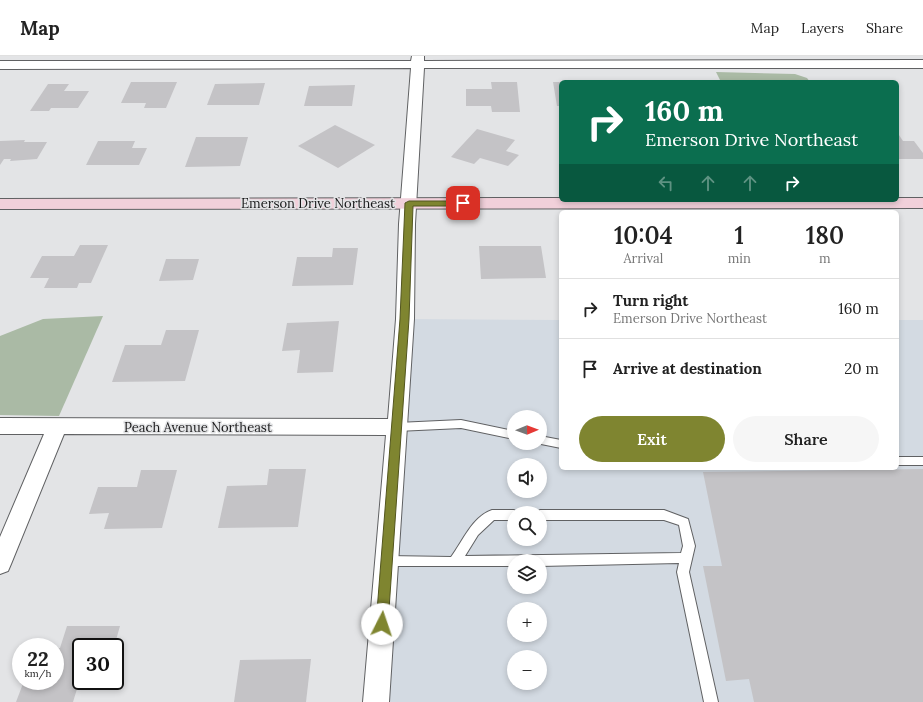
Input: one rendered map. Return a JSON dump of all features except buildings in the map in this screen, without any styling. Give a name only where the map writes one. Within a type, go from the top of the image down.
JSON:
[{"type":"street","points":[[0,65],[207,60],[630,60],[923,64]]},
{"type":"street","points":[[376,702],[405,319],[409,203],[418,60]]},
{"type":"street","name":"Emerson Drive Northeast","points":[[0,204],[923,203]]},
{"type":"street","name":"Peach Avenue Northeast","points":[[0,426],[397,427]]},
{"type":"street","points":[[0,564],[57,426]]},
{"type":"lane","points":[[397,427],[461,424],[507,434]]},
{"type":"lane","points":[[547,441],[559,444]]},
{"type":"lane","points":[[899,461],[923,461]]},
{"type":"lane","points":[[454,562],[464,549],[474,531],[492,515],[507,515]]},
{"type":"lane","points":[[547,515],[664,515],[684,522],[689,546],[684,572],[711,702]]},
{"type":"lane","points":[[387,561],[454,562],[686,558]]},
{"type":"shaded area","points":[[405,319],[559,320],[559,470],[899,470],[899,320],[923,320],[923,702],[376,702]]},
{"type":"green space","points":[[716,72],[795,74],[807,78],[808,80],[720,80]]},
{"type":"green space","points":[[103,316],[59,416],[0,415],[0,336],[43,319]]},
{"type":"route","points":[[382,624],[405,319],[407,224],[409,203],[463,203]]}]
